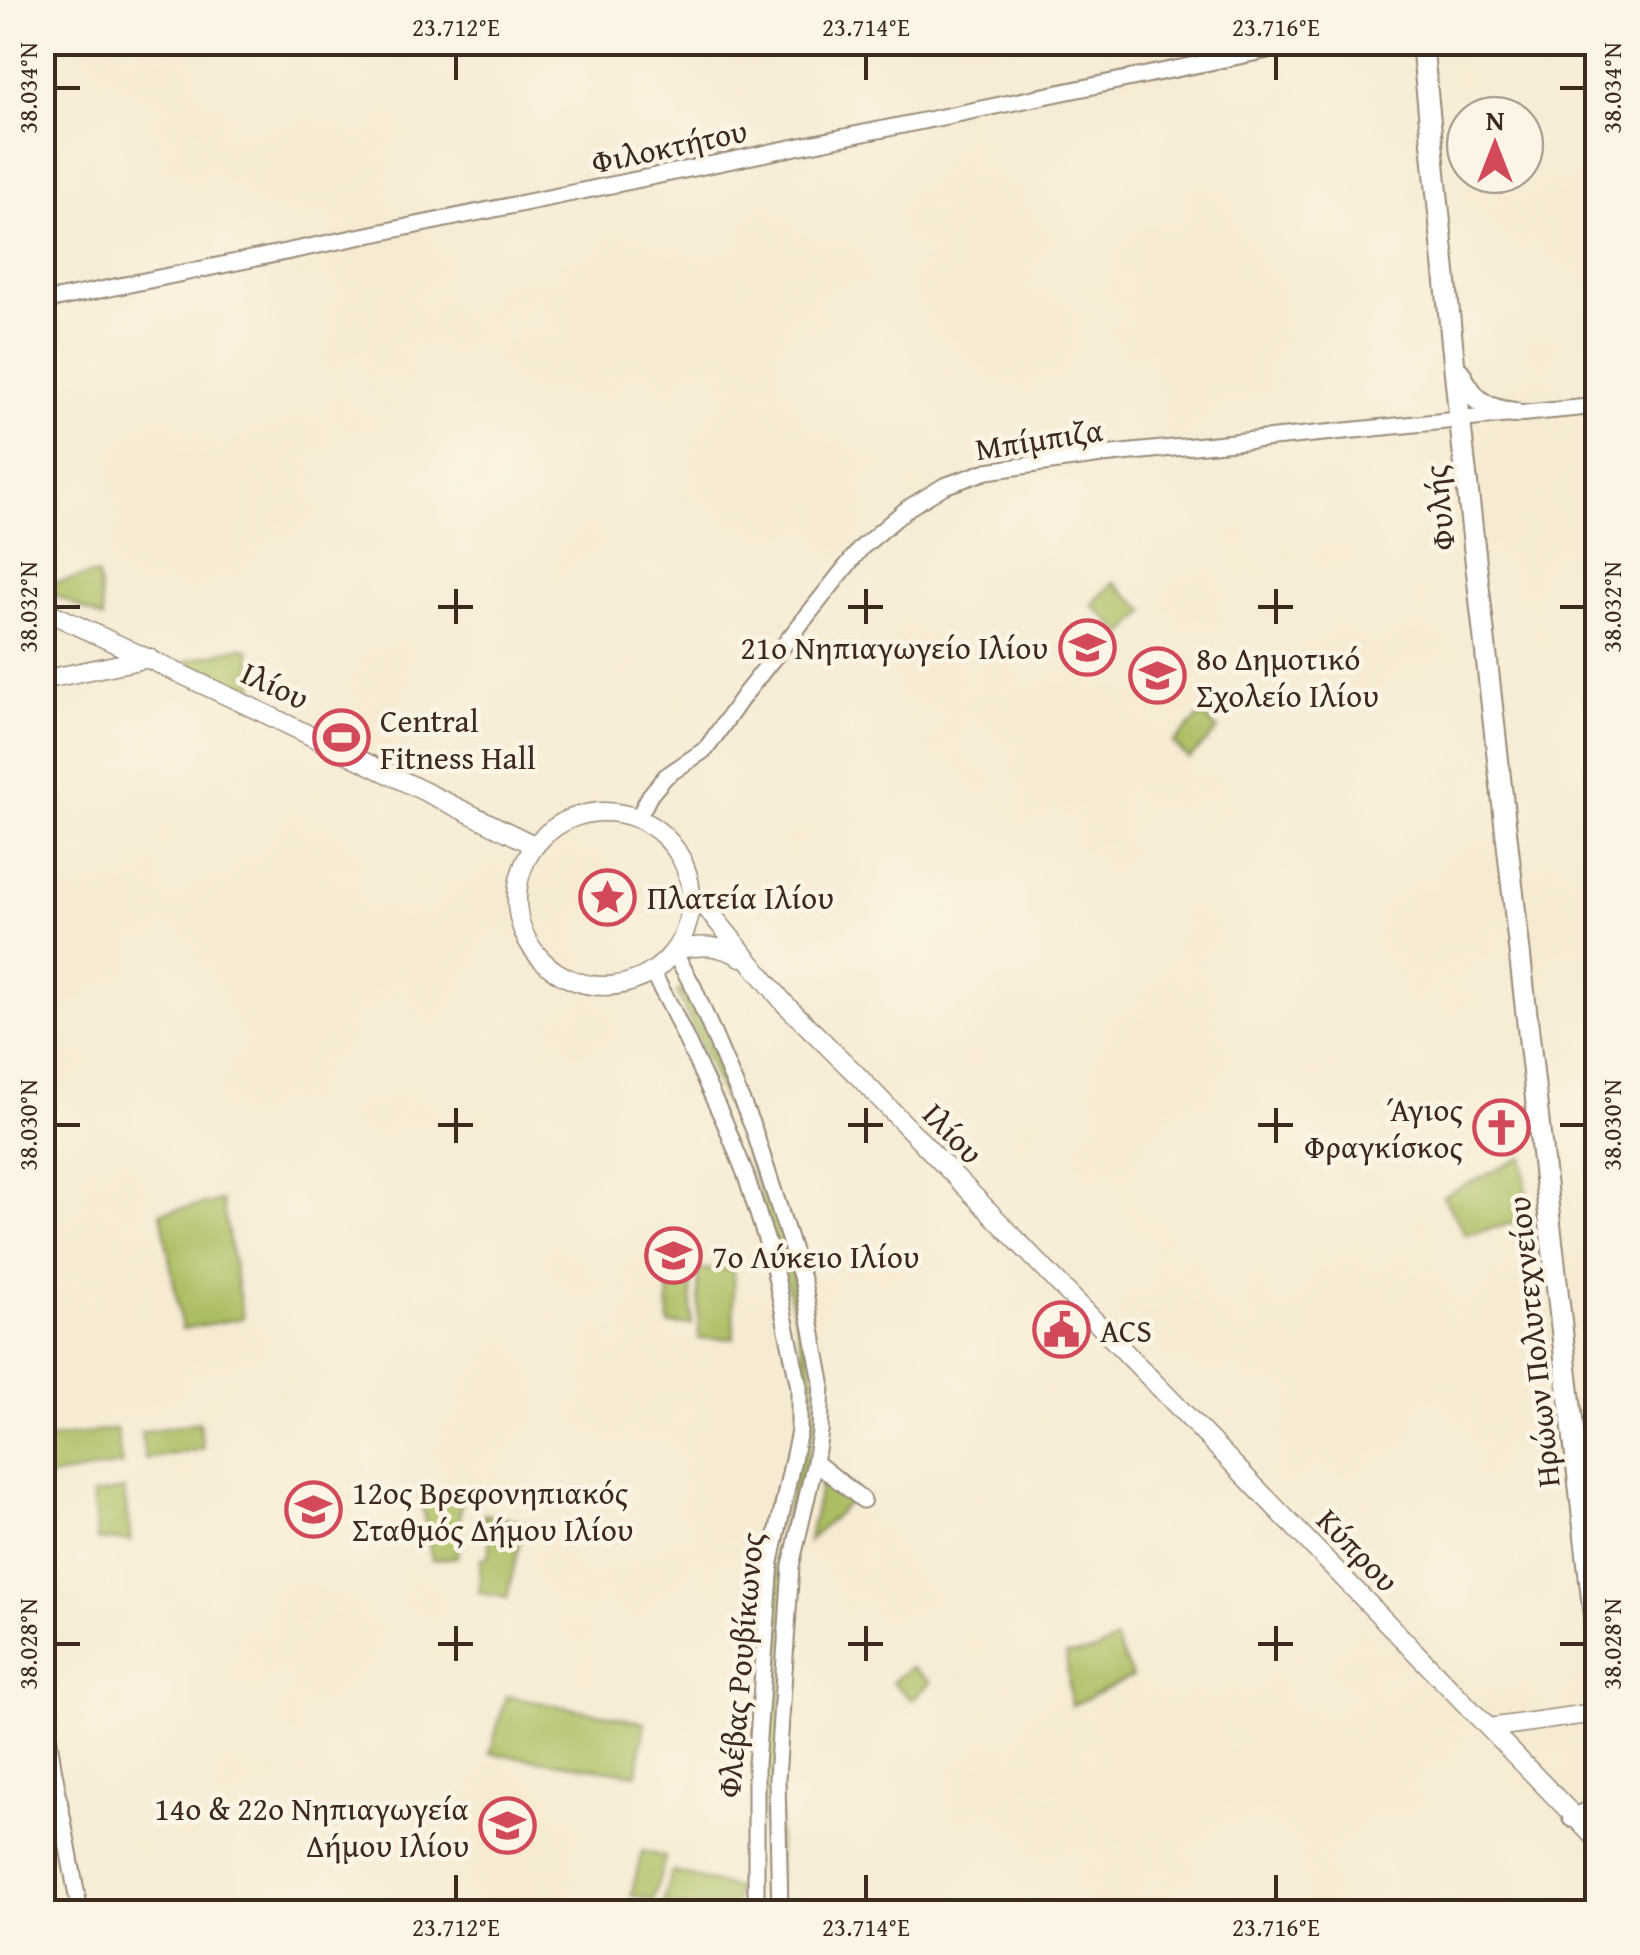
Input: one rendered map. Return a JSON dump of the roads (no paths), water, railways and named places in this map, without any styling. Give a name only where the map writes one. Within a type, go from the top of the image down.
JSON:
[{"type":"main road","name":"Φυλής","points":[[1422,42],[1520,966]]},
{"type":"main road","points":[[1455,364],[1479,402],[1491,410],[1514,412]]},
{"type":"main road","name":"Ιλίου","points":[[42,609],[534,845]]},
{"type":"main road","points":[[42,680],[149,658]]},
{"type":"main road","points":[[585,814],[639,816],[665,836],[684,865],[692,898],[687,926],[675,951],[641,978],[617,985],[592,985],[567,978],[545,963],[522,930],[517,891],[521,872],[534,845],[554,828],[585,814]]},
{"type":"main road","name":"Ιλίου","points":[[692,898],[708,910],[786,1004],[1074,1301]]},
{"type":"main road","name":"Ιλίου","points":[[675,951],[718,946],[750,963]]},
{"type":"main road","name":"Ηρώων Πολυτεχνείου","points":[[1520,966],[1598,1652]]},
{"type":"main road","name":"Κύπρου","points":[[1074,1301],[1598,1842]]},
{"type":"main road","points":[[1489,1728],[1598,1714]]},
{"type":"main road","points":[[1574,1817],[1598,1808]]},
{"type":"street","name":"Φιλοκτήτου","points":[[42,302],[1307,42]]},
{"type":"street","name":"Μπίμπιζα","points":[[639,816],[666,776],[706,748],[861,548],[908,508],[944,486],[1006,468],[1102,455],[1598,406]]},
{"type":"street","points":[[675,951],[754,1130],[803,1282],[822,1382],[815,1462],[791,1566],[777,1778],[780,1912]]},
{"type":"street","name":"Φλέβας Ρουβίκωνος","points":[[652,972],[745,1173],[772,1258],[799,1387],[799,1431],[771,1562],[756,1764],[756,1912]]},
{"type":"street","points":[[815,1462],[863,1500]]},
{"type":"street","points":[[42,1696],[80,1912]]},
{"type":"street","points":[[42,1816],[62,1818]]},
{"type":"place","name":"21ο Νηπιαγωγείο Ιλίου","points":[[1087,647]]},
{"type":"place","name":"8ο Δημοτικό Σχολείο Ιλίου","points":[[1157,676]]},
{"type":"place","name":"Central Fitness Hall","points":[[341,738]]},
{"type":"place","name":"Πλατεία Ιλίου","points":[[608,897]]},
{"type":"place","name":"Άγιος Φραγκίσκος","points":[[1502,1127]]},
{"type":"place","name":"7ο Λύκειο Ιλίου","points":[[673,1256]]},
{"type":"place","name":"ACS","points":[[1061,1330]]},
{"type":"place","name":"12ος Βρεφονηπιακός Σταθμός Δήμου Ιλίου","points":[[313,1510]]},
{"type":"place","name":"14ο & 22ο Νηπιαγωγεία Δήμου Ιλίου","points":[[508,1826]]}]
